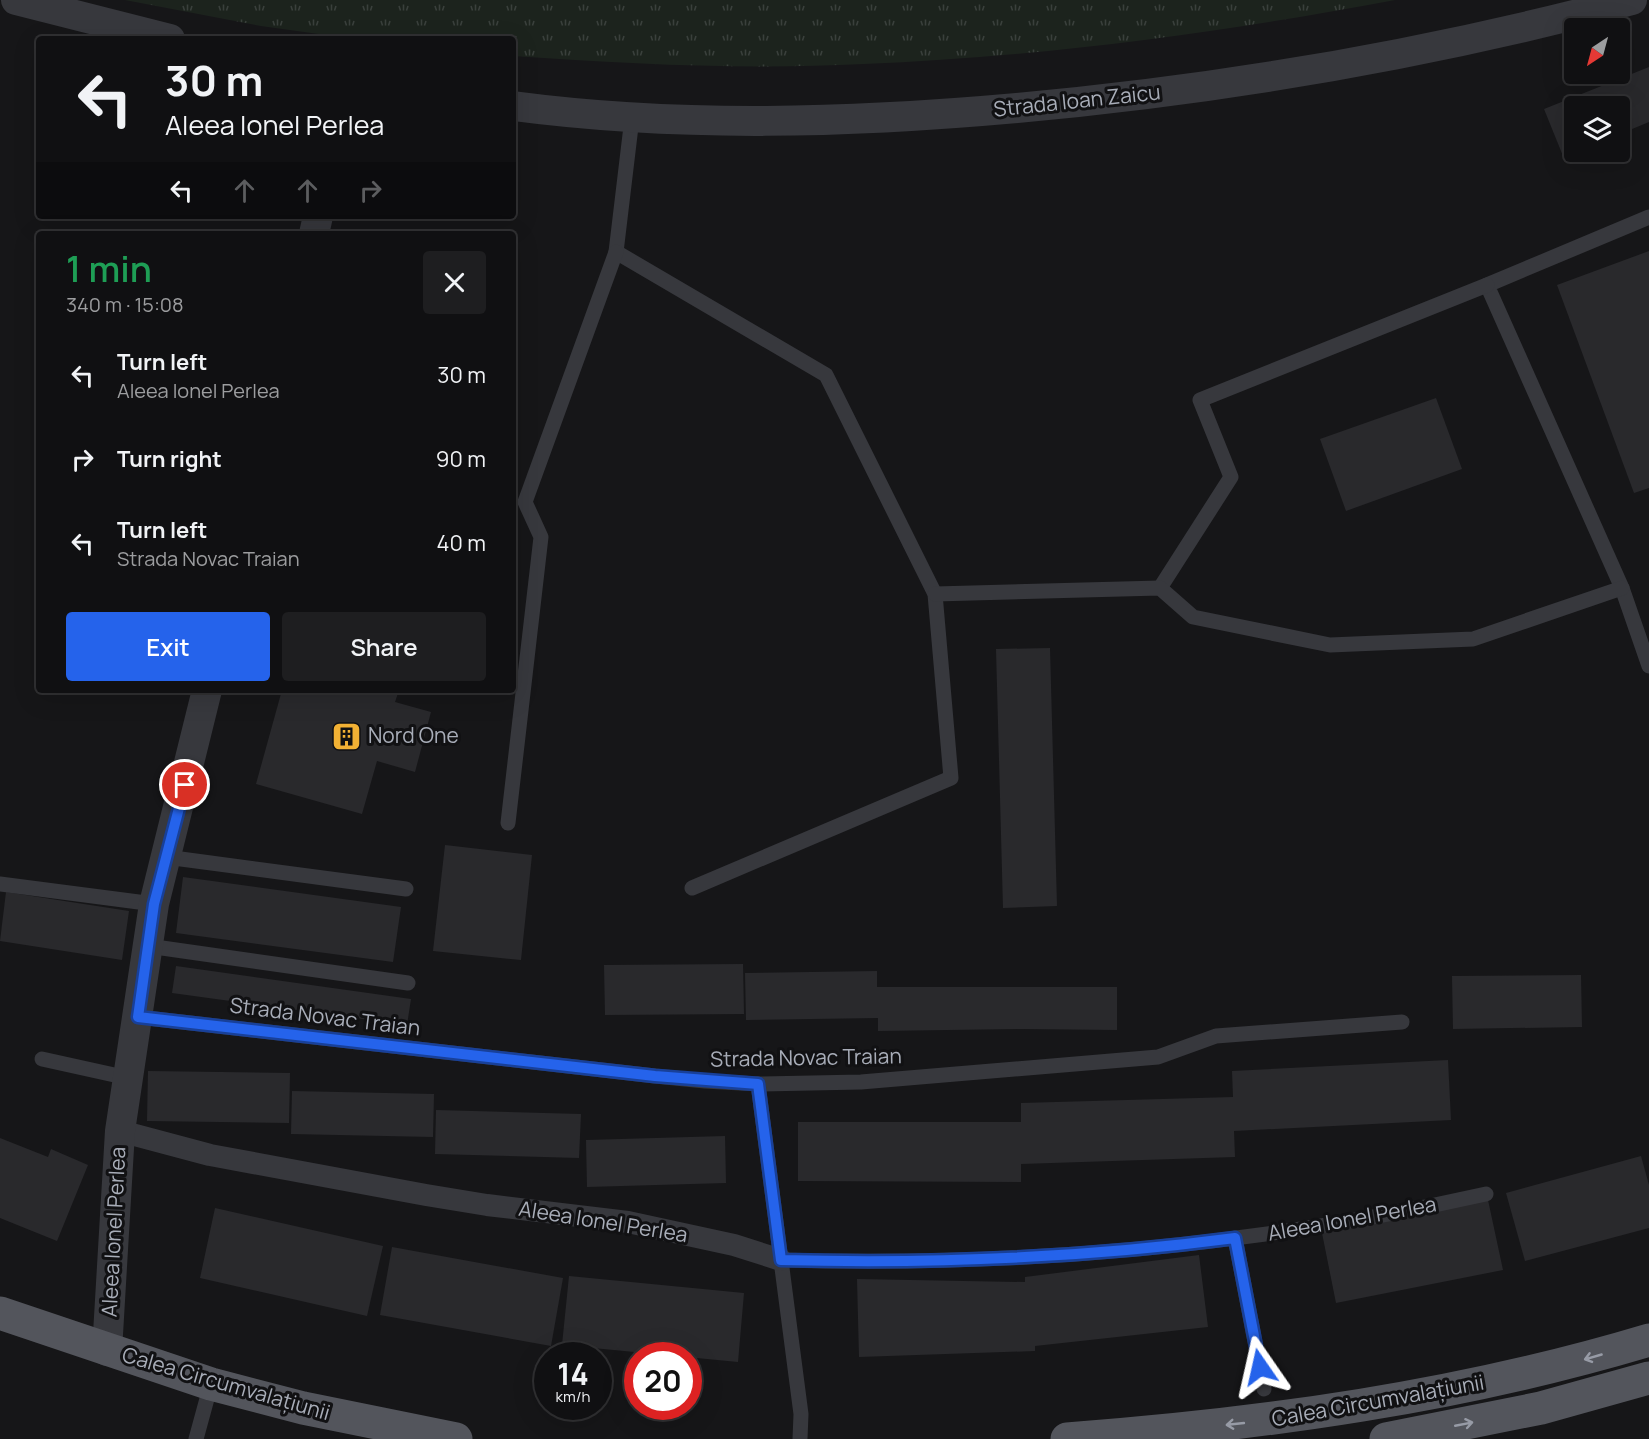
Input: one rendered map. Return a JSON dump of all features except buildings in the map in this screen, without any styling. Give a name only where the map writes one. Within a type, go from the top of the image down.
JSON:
[{"type":"main road","name":"Calea Circumvalațiunii","points":[[0,1313],[107,1351],[211,1384],[303,1408],[456,1439]]},
{"type":"main road","name":"Calea Circumvalațiunii","points":[[1067,1439],[1157,1436],[1301,1416],[1437,1393],[1533,1373],[1649,1340]]},
{"type":"main road","name":"Calea Circumvalațiunii","points":[[1386,1439],[1541,1408],[1649,1378]]},
{"type":"street","points":[[16,0],[158,36]]},
{"type":"street","name":"Strada Ioan Zaicu","points":[[516,106],[583,116],[755,121],[865,119],[978,112],[1174,91],[1347,65],[1431,49],[1632,0]]},
{"type":"street","points":[[120,1131],[154,904],[206,693]]},
{"type":"street","name":"Aleea Ionel Perlea","points":[[107,1351],[120,1131],[210,1155],[426,1195],[498,1207],[628,1222],[734,1245],[781,1260]]},
{"type":"lane","points":[[508,824],[541,537],[525,502],[616,252],[632,118]]},
{"type":"lane","points":[[1160,588],[1231,477],[1200,400],[1487,285],[1649,217]]},
{"type":"lane","points":[[616,252],[826,375],[935,594],[951,778],[693,888]]},
{"type":"lane","points":[[1487,285],[1622,588],[1649,666]]},
{"type":"lane","points":[[935,594],[1160,588],[1193,617],[1330,645],[1473,639],[1622,588]]},
{"type":"lane","points":[[166,857],[406,889]]},
{"type":"lane","points":[[0,884],[154,904]]},
{"type":"lane","points":[[148,946],[408,983]]},
{"type":"lane","name":"Strada Novac Traian","points":[[138,1017],[655,1076],[758,1084],[861,1082],[1158,1057],[1216,1036],[1401,1022]]},
{"type":"lane","points":[[42,1059],[128,1078]]},
{"type":"lane","points":[[758,1084],[801,1414],[800,1439]]},
{"type":"lane","name":"Aleea Ionel Perlea","points":[[781,1260],[889,1262],[974,1260],[1120,1251],[1328,1225],[1486,1194]]},
{"type":"lane","points":[[1235,1238],[1264,1389]]},
{"type":"lane","points":[[196,1439],[211,1384]]},
{"type":"green space","points":[[125,0],[1395,0],[1263,23],[1130,42],[996,56],[819,66],[644,64],[516,56],[516,36],[333,36],[261,26]]},
{"type":"place","name":"Nord One","points":[[347,736]]},
{"type":"route","points":[[185,785],[154,904],[138,1017],[655,1076],[758,1084],[781,1260],[889,1262],[974,1260],[1120,1251],[1235,1238],[1260,1367]]}]
